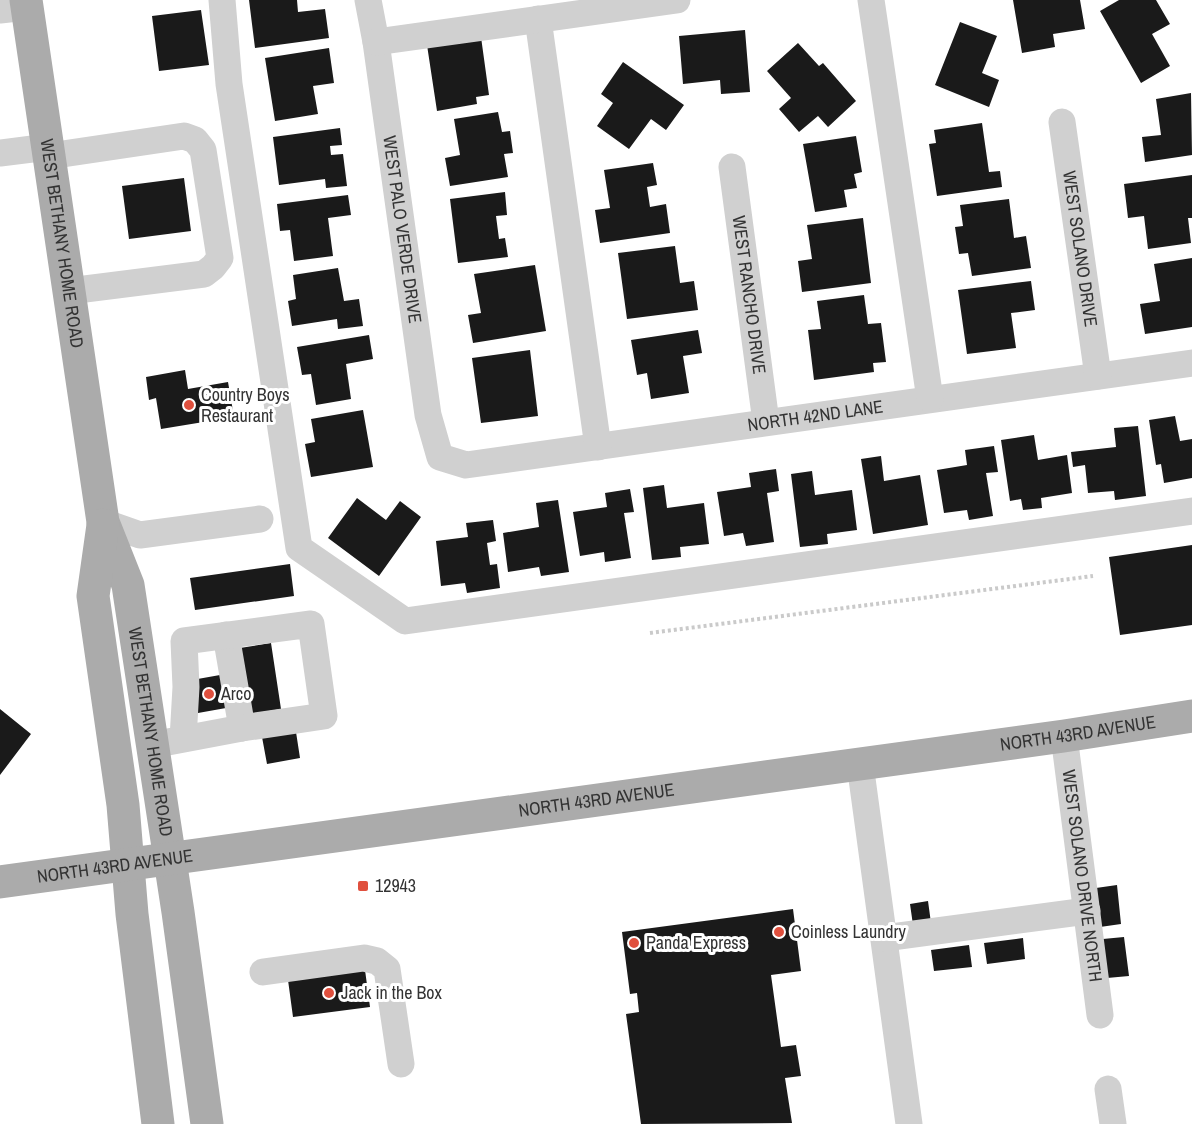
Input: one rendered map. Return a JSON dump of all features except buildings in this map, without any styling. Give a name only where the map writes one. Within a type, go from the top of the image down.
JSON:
[{"type":"main road","name":"WEST BETHANY HOME ROAD","points":[[18,6],[48,151],[103,522],[128,585],[167,742],[170,858],[207,1124]]},
{"type":"main road","name":"WEST BETHANY HOME ROAD","points":[[103,522],[93,596],[123,805],[127,864],[158,1124]]},
{"type":"main road","name":"NORTH 43RD AVENUE","points":[[0,882],[1064,736],[1192,716]]},
{"type":"street","points":[[222,0],[229,84],[299,548],[405,621],[1192,511]]},
{"type":"street","name":"WEST PALO VERDE DRIVE","points":[[368,0],[376,42],[428,415],[440,458]]},
{"type":"street","points":[[376,42],[677,0]]},
{"type":"street","points":[[871,0],[930,399]]},
{"type":"street","points":[[538,19],[598,447]]},
{"type":"street","name":"WEST SOLANO DRIVE","points":[[1062,122],[1098,376]]},
{"type":"street","points":[[0,153],[48,151],[184,136],[195,140],[203,150],[220,258],[213,267],[204,274],[69,291]]},
{"type":"street","name":"WEST RANCHO DRIVE","points":[[732,167],[766,422]]},
{"type":"street","name":"NORTH 42ND LANE","points":[[440,458],[466,465],[1192,363]]},
{"type":"street","points":[[103,522],[140,535],[260,519]]},
{"type":"street","points":[[311,624],[324,716],[167,742],[186,687],[184,641],[311,624]]},
{"type":"street","points":[[226,635],[242,728]]},
{"type":"street","name":"WEST SOLANO DRIVE NORTH","points":[[1064,736],[1100,1015]]},
{"type":"street","points":[[860,764],[909,1124]]},
{"type":"street","points":[[884,938],[1086,911]]},
{"type":"street","points":[[263,972],[364,958],[377,961],[387,969],[401,1064]]},
{"type":"street","points":[[1108,1089],[1113,1124]]},
{"type":"path","points":[[650,633],[1093,576]]},
{"type":"place","name":"Country Boys Restaurant","points":[[189,405]]},
{"type":"place","name":"Arco","points":[[209,694]]},
{"type":"place","name":"12943","points":[[363,886]]},
{"type":"place","name":"Coinless Laundry","points":[[779,932]]},
{"type":"place","name":"Panda Express","points":[[634,943]]},
{"type":"place","name":"Jack in the Box","points":[[329,993]]}]
